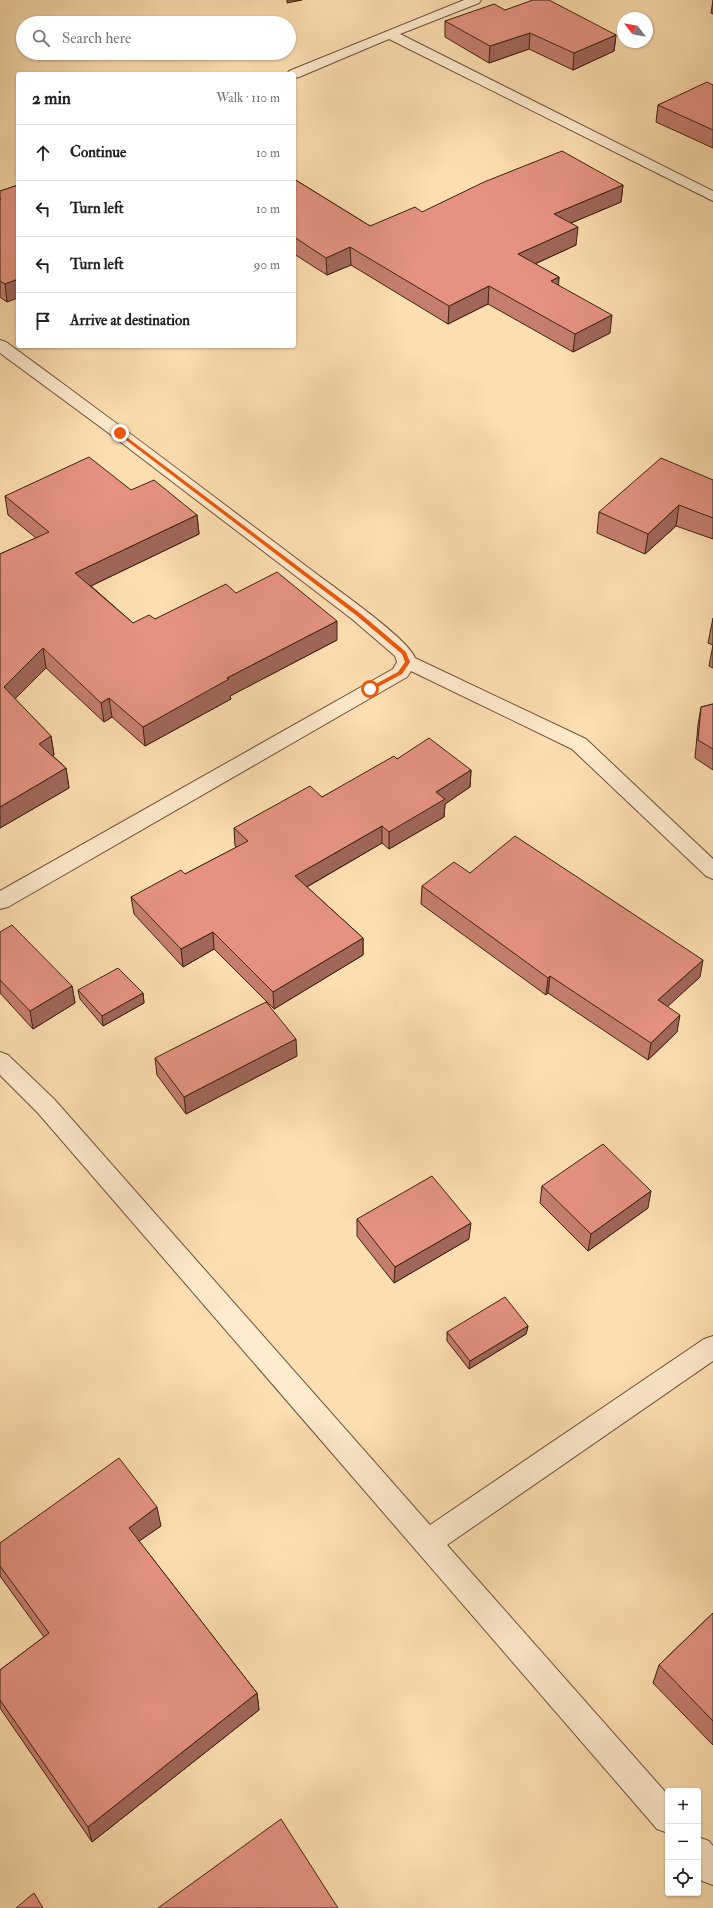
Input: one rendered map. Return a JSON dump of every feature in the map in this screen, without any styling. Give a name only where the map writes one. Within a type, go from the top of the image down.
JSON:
[{"type":"street","points":[[296,73],[475,0]]},
{"type":"street","points":[[389,34],[713,197]]},
{"type":"street","points":[[0,346],[120,433],[359,615],[404,653],[407,662],[579,744],[713,871]]},
{"type":"street","points":[[0,901],[400,673],[407,662]]},
{"type":"street","points":[[0,1061],[46,1106],[665,1815]]},
{"type":"street","points":[[428,1542],[713,1347]]},
{"type":"street","points":[[701,1856],[713,1870]]},
{"type":"building","points":[[533,0],[549,0],[616,35],[574,53],[530,33],[490,46],[445,21],[494,4],[505,10]]},
{"type":"building","points":[[707,82],[713,85],[713,130],[658,105]]},
{"type":"building","points":[[562,151],[623,185],[554,214],[578,227],[518,254],[559,277],[551,281],[612,315],[575,334],[489,286],[449,306],[350,247],[326,258],[296,238],[296,180],[370,226],[415,207],[422,212],[484,182]]},
{"type":"building","points":[[16,186],[16,280],[5,284],[0,281],[0,191]]},
{"type":"building","points":[[89,457],[131,490],[154,480],[197,515],[75,573],[133,623],[149,615],[155,619],[226,584],[236,593],[277,572],[337,621],[227,678],[229,679],[143,727],[109,698],[101,703],[43,648],[4,687],[51,736],[39,744],[66,768],[0,807],[0,554],[49,532],[5,496]]},
{"type":"building","points":[[661,458],[713,480],[713,518],[679,505],[648,534],[599,512]]},
{"type":"building","points":[[713,704],[713,749],[698,740],[701,707]]},
{"type":"building","points":[[429,738],[471,770],[436,792],[445,799],[389,832],[382,826],[295,876],[363,938],[273,992],[213,932],[181,949],[131,897],[181,870],[185,874],[248,841],[234,828],[310,786],[322,797],[394,756],[397,759]]},
{"type":"building","points":[[515,836],[703,960],[658,1000],[680,1015],[651,1043],[550,976],[548,978],[422,886],[454,862],[470,873]]},
{"type":"building","points":[[12,925],[72,986],[30,1011],[0,980],[0,932]]},
{"type":"building","points":[[118,968],[143,993],[102,1016],[78,990]]},
{"type":"building","points":[[266,1002],[296,1039],[184,1097],[155,1058]]},
{"type":"building","points":[[603,1144],[651,1191],[591,1234],[542,1186]]},
{"type":"building","points":[[432,1176],[471,1223],[395,1267],[357,1219]]},
{"type":"building","points":[[505,1297],[528,1326],[470,1361],[447,1332]]},
{"type":"building","points":[[119,1458],[157,1507],[129,1528],[257,1693],[88,1827],[0,1700],[0,1670],[49,1633],[0,1566],[0,1543]]},
{"type":"building","points":[[713,1613],[713,1721],[659,1665]]},
{"type":"building","points":[[281,1819],[338,1908],[158,1908]]},
{"type":"building","points":[[34,1893],[43,1908],[16,1908]]},
{"type":"route","points":[[120,433],[359,615],[404,653],[407,662],[400,673],[370,689]]}]
